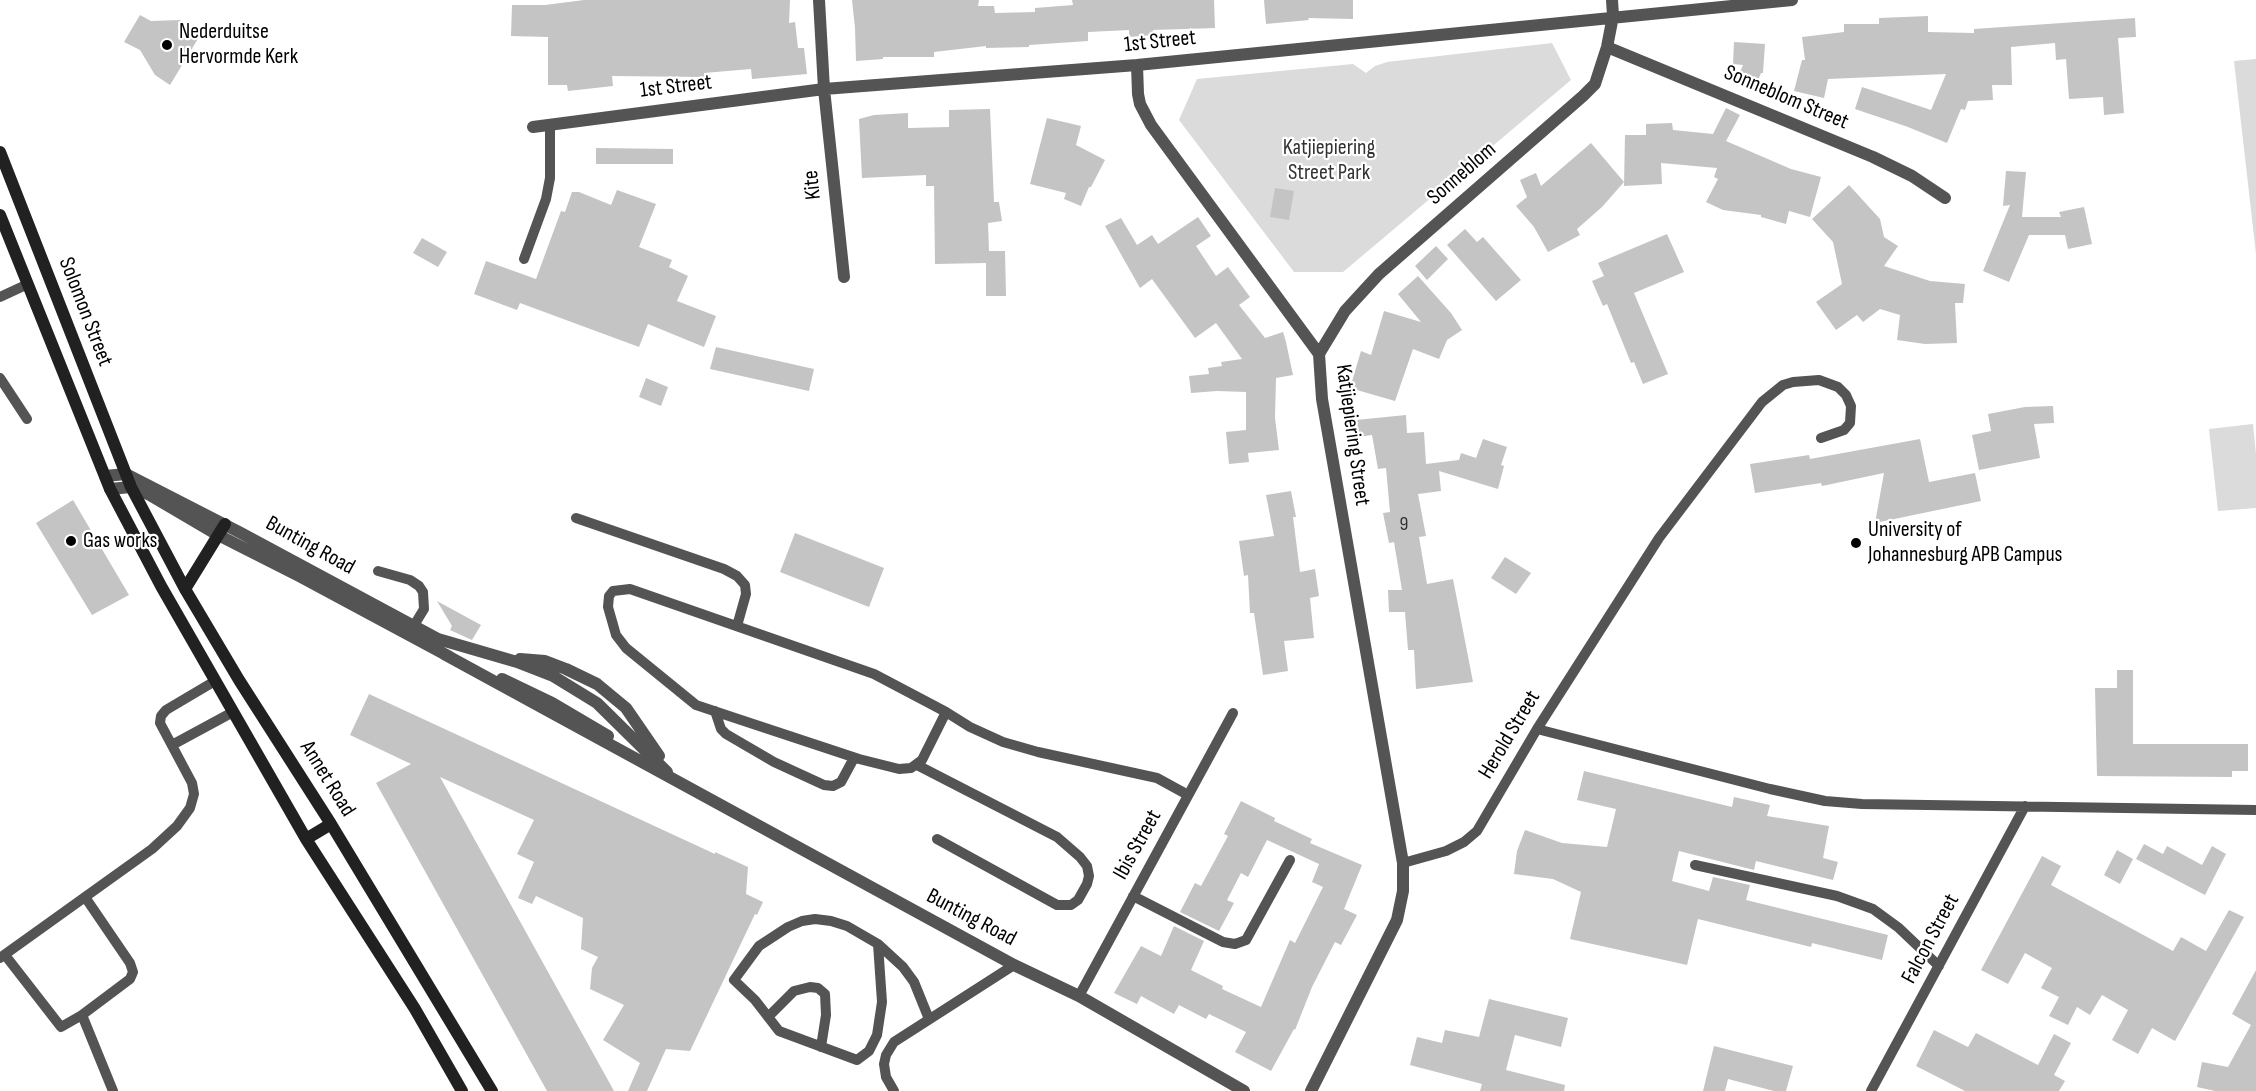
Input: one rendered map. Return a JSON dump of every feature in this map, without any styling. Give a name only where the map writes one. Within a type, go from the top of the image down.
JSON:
[{"type":"main road","name":"Solomon Street","points":[[0,152],[131,487]]},
{"type":"main road","name":"Solomon Street","points":[[0,215],[110,489]]},
{"type":"main road","name":"Annet Road","points":[[131,487],[185,590],[239,680],[331,824],[492,1091]]},
{"type":"main road","name":"Annet Road","points":[[110,489],[161,586],[306,839],[416,1010],[462,1091]]},
{"type":"main road","points":[[185,590],[221,530]]},
{"type":"main road","points":[[223,694],[239,680]]},
{"type":"main road","points":[[306,839],[331,824]]},
{"type":"street","name":"Kite","points":[[819,0],[824,89],[844,277]]},
{"type":"street","name":"Sonneblom","points":[[1319,354],[1345,311],[1379,274],[1594,84],[1607,47],[1613,16],[1611,0]]},
{"type":"street","name":"1st Street","points":[[533,128],[824,89],[1137,65],[1792,0]]},
{"type":"street","name":"Sonneblom Street","points":[[1607,47],[1873,157],[1912,176],[1945,198]]},
{"type":"street","name":"Katjiepiering Street","points":[[1137,65],[1138,94],[1144,113],[1151,125],[1319,354],[1322,399],[1403,863]]},
{"type":"street","points":[[105,476],[126,474]]},
{"type":"street","name":"Bunting Road","points":[[126,474],[301,577],[444,654],[523,687],[594,726],[677,782],[1014,965],[1078,996],[1240,1090]]},
{"type":"street","points":[[110,489],[131,487]]},
{"type":"street","name":"Bunting Road","points":[[131,487],[438,639],[553,676],[588,697],[617,721],[677,782]]},
{"type":"street","points":[[1311,1091],[1397,920],[1402,897],[1403,863]]},
{"type":"lane","points":[[524,259],[546,199],[550,178],[550,125]]},
{"type":"lane","points":[[0,297],[28,284]]},
{"type":"lane","points":[[0,378],[27,419]]},
{"type":"lane","name":"Herold Street","points":[[1403,863],[1446,851],[1464,842],[1477,831],[1537,729],[1659,538],[1762,402],[1783,385],[1805,380],[1819,380],[1838,387],[1846,395],[1851,406],[1850,423],[1844,430],[1821,438]]},
{"type":"lane","points":[[576,518],[724,569],[737,576],[745,585],[746,594],[737,626]]},
{"type":"lane","points":[[378,571],[393,574],[419,586],[423,592],[424,609],[413,627]]},
{"type":"lane","points":[[946,712],[917,765],[899,769],[854,758],[696,705],[626,648],[616,635],[608,607],[609,596],[613,591],[630,589],[874,674],[1003,742],[1157,778],[1188,795]]},
{"type":"lane","points":[[85,897],[130,963],[133,972],[130,979],[82,1015],[61,1027],[2,956],[152,849],[177,826],[190,808],[194,794],[192,783],[160,723],[161,716],[166,710],[215,681]]},
{"type":"lane","points":[[715,711],[721,729],[726,734],[774,762],[824,785],[833,786],[841,783],[854,758]]},
{"type":"lane","points":[[172,745],[233,712]]},
{"type":"lane","name":"Ibis Street","points":[[1078,996],[1233,713]]},
{"type":"lane","points":[[1537,729],[1825,801],[1862,804],[2256,810]]},
{"type":"lane","points":[[917,765],[1057,837],[1087,866],[1089,876],[1087,884],[1078,900],[1071,905],[1057,905],[937,839]]},
{"type":"lane","name":"Falcon Street","points":[[1871,1091],[2025,806]]},
{"type":"lane","points":[[1133,896],[1223,942],[1235,944],[1246,940],[1290,860]]},
{"type":"lane","points":[[1695,865],[1837,896],[1873,909],[1899,928],[1939,966]]},
{"type":"lane","points":[[878,944],[882,1002],[877,1035],[869,1051],[857,1060],[779,1031],[755,1000],[734,980],[759,946],[802,921],[815,920],[847,926],[878,944],[903,967],[914,982],[929,1019]]},
{"type":"lane","points":[[894,1091],[886,1077],[884,1064],[886,1054],[894,1042],[1014,965]]},
{"type":"lane","points":[[768,1017],[794,991],[810,987],[818,988],[825,993],[826,1015],[820,1047]]},
{"type":"lane","points":[[82,1015],[113,1091]]},
{"type":"green space","name":"Katjiepiering Street Park","points":[[1552,43],[1571,80],[1343,272],[1294,272],[1179,120],[1197,79],[1353,64],[1366,73],[1375,66],[1387,62]]},
{"type":"green space","points":[[2256,59],[2256,254],[2234,61]]},
{"type":"green space","points":[[2253,424],[2256,454],[2256,508],[2218,511],[2209,429]]},
{"type":"building","points":[[584,0],[790,0],[789,23],[795,22],[798,48],[804,48],[807,74],[752,79],[751,69],[704,73],[704,77],[612,76],[613,86],[568,91],[567,85],[548,85],[548,37],[511,36],[512,5],[545,5]]},
{"type":"building","points":[[852,0],[979,0],[978,6],[994,6],[995,13],[1035,12],[1035,8],[1073,5],[1072,0],[1214,0],[1215,28],[1153,30],[1153,35],[1129,37],[1129,30],[1088,32],[1088,41],[1029,45],[1029,47],[986,48],[986,46],[934,52],[934,57],[883,57],[883,59],[856,61]]},
{"type":"building","points":[[1264,0],[1353,0],[1353,19],[1308,18],[1309,20],[1266,24]]},
{"type":"building","points":[[140,15],[151,21],[180,20],[202,32],[170,85],[155,75],[140,50],[124,42]]},
{"type":"building","points":[[1928,16],[1928,32],[1974,33],[1974,29],[2135,18],[2136,37],[2118,38],[2124,113],[2104,115],[2103,97],[2069,99],[2066,59],[2056,60],[2055,43],[2011,47],[2012,85],[1992,85],[1993,100],[1968,101],[1965,110],[1961,109],[1947,143],[1855,109],[1862,87],[1931,110],[1946,74],[1828,79],[1824,98],[1794,91],[1802,60],[1805,60],[1802,37],[1844,32],[1844,24],[1879,24],[1879,18]]},
{"type":"building","points":[[1734,42],[1765,44],[1763,73],[1757,83],[1738,77],[1743,65],[1733,64]]},
{"type":"building","points":[[1726,108],[1740,115],[1726,141],[1791,169],[1821,177],[1810,217],[1789,211],[1786,224],[1761,217],[1761,215],[1723,210],[1706,202],[1718,179],[1714,177],[1717,168],[1661,163],[1662,184],[1624,186],[1625,135],[1646,135],[1646,124],[1672,123],[1673,130],[1713,134]]},
{"type":"building","points":[[990,109],[994,202],[999,202],[1002,221],[988,223],[989,251],[1005,251],[1006,296],[986,296],[986,263],[935,264],[934,186],[926,186],[926,175],[862,178],[859,119],[874,115],[908,113],[908,128],[949,127],[949,110]]},
{"type":"building","points":[[1047,118],[1081,126],[1076,145],[1105,160],[1081,206],[1064,199],[1066,193],[1030,184]]},
{"type":"building","points":[[1591,143],[1624,182],[1602,207],[1577,229],[1580,235],[1548,252],[1534,227],[1516,206],[1527,197],[1520,180],[1536,173],[1541,186]]},
{"type":"building","points":[[596,148],[673,149],[673,164],[596,164]]},
{"type":"building","points":[[2006,171],[2026,172],[2022,217],[2061,217],[2059,212],[2084,207],[2092,244],[2068,249],[2065,235],[2029,235],[2009,282],[1983,271],[2010,205],[2003,206]]},
{"type":"building","points":[[1849,185],[1880,219],[1884,237],[1898,246],[1884,266],[1930,281],[1965,284],[1963,303],[1955,303],[1957,343],[1925,344],[1897,340],[1900,315],[1880,309],[1863,322],[1857,315],[1836,330],[1816,302],[1842,284],[1833,242],[1812,219]]},
{"type":"building","points":[[1275,188],[1294,191],[1289,220],[1270,217]]},
{"type":"building","points":[[617,190],[656,204],[639,247],[672,260],[669,267],[688,276],[677,301],[716,316],[704,347],[648,324],[639,347],[520,303],[517,310],[474,294],[486,261],[536,279],[561,211],[565,212],[572,192],[579,192],[611,205]]},
{"type":"building","points":[[1198,217],[1211,236],[1196,246],[1216,276],[1228,267],[1250,297],[1239,305],[1265,338],[1283,332],[1293,375],[1276,378],[1275,418],[1279,450],[1248,453],[1249,462],[1229,464],[1226,432],[1246,430],[1246,392],[1191,393],[1189,376],[1209,374],[1208,368],[1222,366],[1221,362],[1242,359],[1216,323],[1195,338],[1152,279],[1140,288],[1105,226],[1121,218],[1137,245],[1152,235],[1158,244]]},
{"type":"building","points":[[1465,229],[1477,242],[1483,237],[1521,280],[1496,301],[1447,245]]},
{"type":"building","points":[[1667,234],[1684,272],[1634,293],[1668,374],[1643,384],[1634,362],[1631,363],[1607,304],[1603,306],[1592,281],[1604,276],[1598,263]]},
{"type":"building","points":[[422,238],[447,252],[438,267],[413,253]]},
{"type":"building","points":[[1436,246],[1448,259],[1427,280],[1415,266]]},
{"type":"building","points":[[1418,276],[1451,313],[1462,330],[1447,340],[1439,359],[1413,349],[1395,401],[1350,388],[1361,351],[1371,355],[1384,311],[1421,322],[1398,294]]},
{"type":"building","points":[[716,347],[814,369],[809,391],[710,369]]},
{"type":"building","points":[[646,378],[668,387],[661,406],[639,397]]},
{"type":"building","points":[[2053,406],[2054,423],[2034,424],[2040,458],[1979,470],[1972,435],[1991,431],[1988,414],[2025,407]]},
{"type":"building","points":[[1406,415],[1407,433],[1424,432],[1426,464],[1459,460],[1461,453],[1476,458],[1483,439],[1507,447],[1501,465],[1504,466],[1498,489],[1439,471],[1441,491],[1418,494],[1426,536],[1419,537],[1427,584],[1453,579],[1473,682],[1416,689],[1414,650],[1408,650],[1405,612],[1389,612],[1388,590],[1402,590],[1394,542],[1389,543],[1383,513],[1390,512],[1386,468],[1378,469],[1372,435],[1358,437],[1356,420]]},
{"type":"building","points":[[1920,439],[1929,482],[1975,473],[1981,501],[1875,523],[1884,473],[1822,486],[1821,483],[1755,493],[1750,464],[1809,455],[1810,459]]},
{"type":"building","points":[[1291,491],[1296,517],[1293,517],[1300,572],[1315,569],[1319,596],[1310,598],[1314,638],[1284,641],[1288,671],[1263,675],[1254,613],[1250,613],[1248,575],[1244,576],[1239,541],[1274,536],[1266,495]]},
{"type":"building","name":"Gas works","points":[[73,500],[129,595],[92,615],[36,523]]},
{"type":"building","points":[[795,533],[884,568],[869,607],[780,572]]},
{"type":"building","points":[[1505,557],[1531,573],[1516,594],[1491,578]]},
{"type":"building","points":[[437,601],[481,625],[472,640],[450,630],[452,626]]},
{"type":"building","points":[[2117,670],[2133,670],[2133,744],[2248,744],[2248,771],[2232,771],[2232,777],[2097,776],[2095,688],[2117,688]]},
{"type":"building","points":[[369,694],[715,854],[715,852],[748,867],[746,894],[763,902],[757,915],[755,914],[690,1051],[666,1049],[647,1091],[628,1091],[640,1063],[603,1040],[624,1005],[590,989],[592,968],[598,957],[581,949],[583,918],[536,896],[532,904],[518,898],[534,862],[517,854],[534,820],[440,777],[614,1091],[547,1091],[376,783],[411,764],[350,735]]},
{"type":"building","points":[[1584,771],[1732,807],[1734,797],[1770,805],[1767,816],[1829,826],[1823,858],[1838,862],[1833,880],[1756,861],[1754,870],[1679,851],[1672,881],[1709,891],[1713,877],[1750,885],[1746,900],[1888,935],[1882,960],[1812,943],[1811,947],[1698,919],[1687,965],[1570,939],[1581,892],[1553,879],[1514,874],[1517,851],[1525,830],[1562,843],[1607,847],[1616,809],[1577,800]]},
{"type":"building","points":[[1241,801],[1275,818],[1274,821],[1312,839],[1310,843],[1362,865],[1344,909],[1357,915],[1341,945],[1335,942],[1312,987],[1295,1030],[1271,1071],[1235,1052],[1246,1032],[1209,1014],[1206,1019],[1179,1005],[1174,1014],[1141,996],[1137,1004],[1114,993],[1141,946],[1161,956],[1174,926],[1204,941],[1191,970],[1223,986],[1222,989],[1261,1007],[1290,940],[1295,943],[1323,887],[1312,882],[1319,864],[1267,840],[1248,877],[1241,873],[1227,900],[1234,903],[1219,931],[1180,912],[1195,883],[1201,886],[1228,836],[1224,834]]},
{"type":"building","points":[[2144,844],[2163,854],[2167,846],[2202,865],[2212,846],[2226,854],[2205,895],[2136,859]]},
{"type":"building","points":[[2117,850],[2133,859],[2120,884],[2104,875]]},
{"type":"building","points":[[2042,856],[2061,866],[2051,885],[2173,951],[2181,937],[2206,951],[2229,910],[2244,917],[2175,1041],[2152,1028],[2138,1054],[2112,1040],[2128,1010],[2102,995],[2090,1015],[2077,1007],[2068,1025],[2049,1016],[2059,997],[2041,988],[2052,968],[2025,953],[2008,984],[1981,970]]},
{"type":"building","points":[[2256,970],[2256,1091],[2215,1091],[2197,1087],[2202,1062],[2228,1067],[2251,1025],[2232,1014]]},
{"type":"building","points":[[1489,999],[1568,1018],[1561,1047],[1515,1035],[1506,1070],[1565,1085],[1564,1091],[1480,1091],[1482,1084],[1410,1065],[1417,1037],[1442,1043],[1445,1030],[1479,1037]]},
{"type":"building","points":[[1934,1030],[1968,1047],[1976,1033],[2038,1065],[2054,1034],[2071,1043],[2054,1075],[2065,1081],[2059,1091],[1965,1091],[1916,1066]]},
{"type":"building","points":[[1714,1046],[1793,1066],[1786,1091],[1774,1091],[1728,1079],[1725,1091],[1703,1091]]},
{"type":"place","name":"Nederduitse Hervormde Kerk","points":[[167,45]]},
{"type":"place","name":"Gas works","points":[[71,541]]},
{"type":"place","name":"University of Johannesburg APB Campus","points":[[1856,543]]}]
